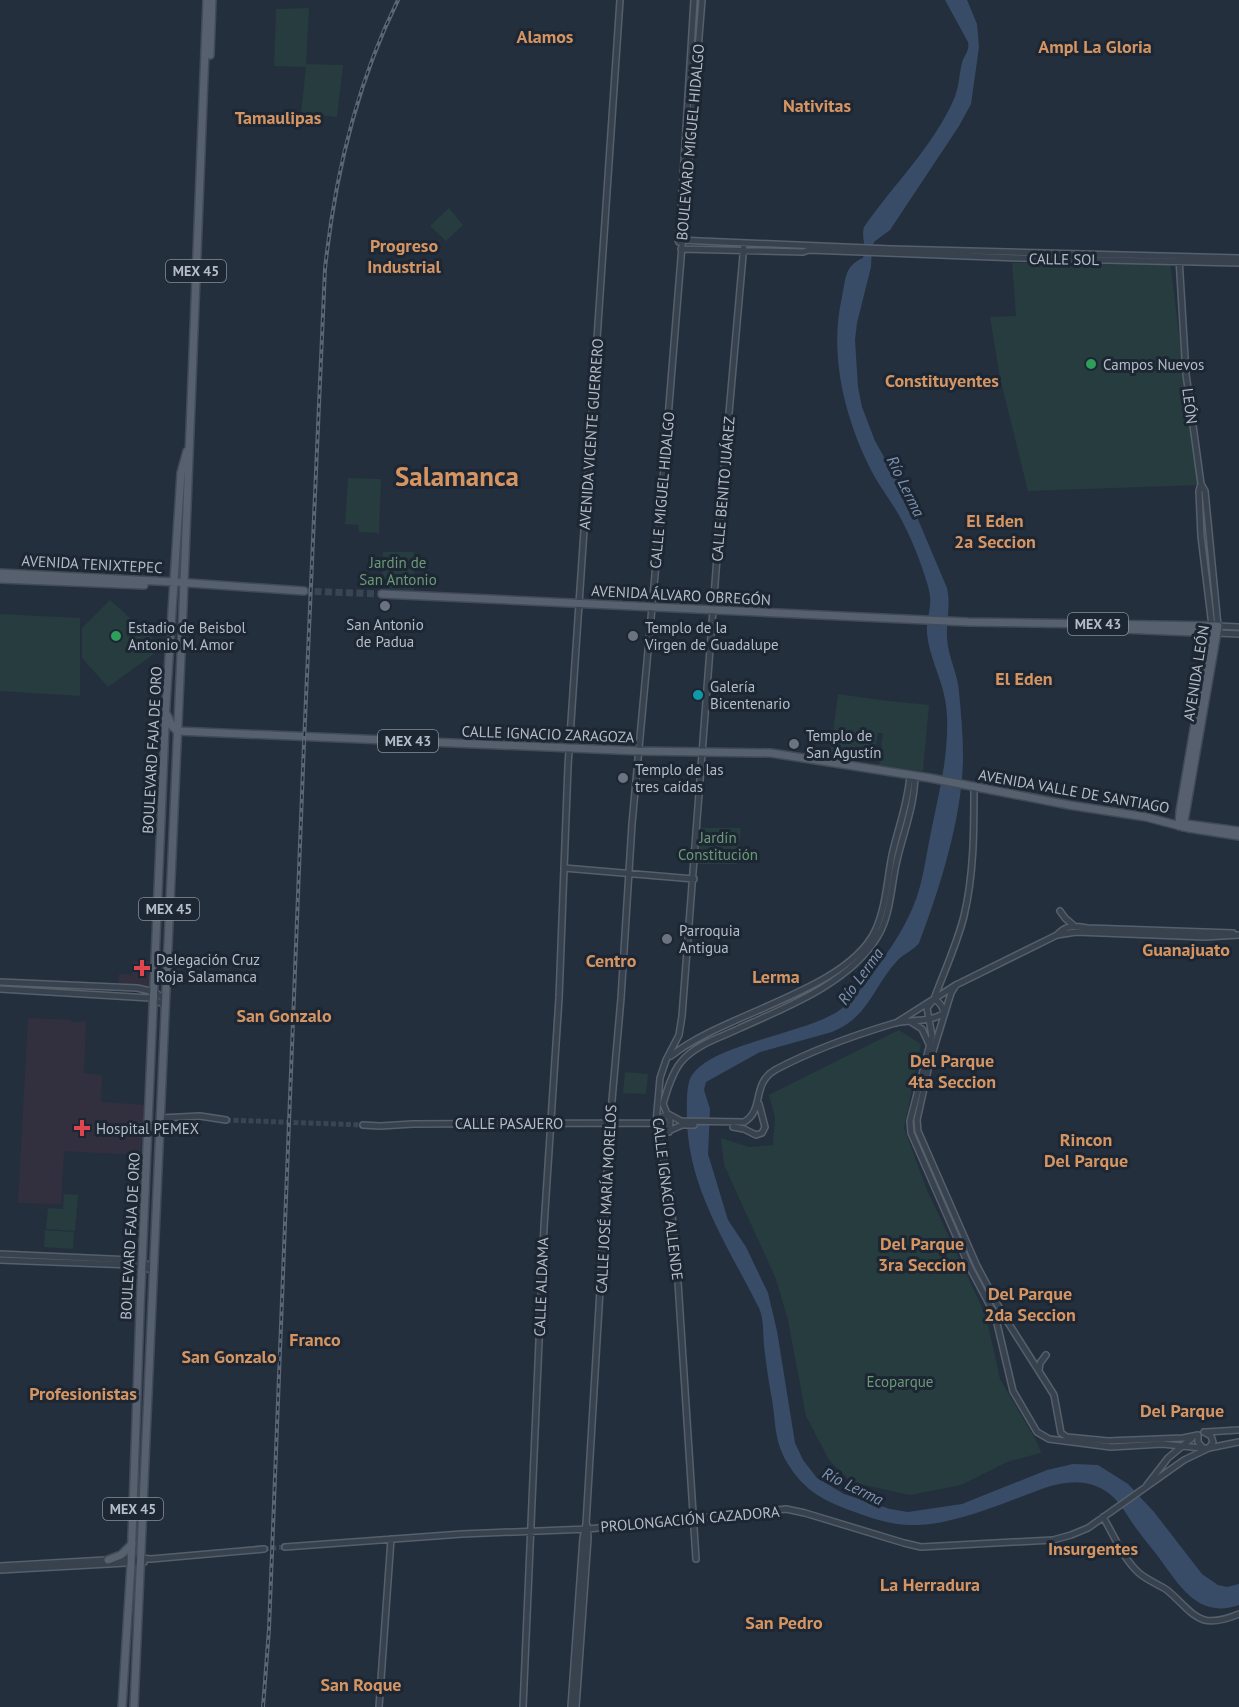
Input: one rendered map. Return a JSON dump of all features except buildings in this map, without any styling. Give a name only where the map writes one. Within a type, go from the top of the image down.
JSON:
[{"type":"main road","name":"MEX 45","points":[[204,96],[207,0]]},
{"type":"main road","name":"MEX 45","points":[[204,96],[209,69],[212,0]]},
{"type":"main road","name":"BOULEVARD FAJA DE ORO","points":[[122,1707],[132,1544],[166,704],[179,584],[189,446],[204,96]]},
{"type":"main road","name":"AVENIDA TENIXTEPEC","points":[[0,573],[179,584]]},
{"type":"main road","name":"AVENIDA TENIXTEPEC","points":[[0,579],[99,580]]},
{"type":"main road","name":"BOULEVARD FAJA DE ORO","points":[[134,1707],[177,731],[179,584]]},
{"type":"main road","points":[[179,584],[304,591]]},
{"type":"main road","name":"AVENIDA ÁLVARO OBREGÓN","points":[[380,593],[430,598],[443,596],[1002,625],[1214,629]]},
{"type":"main road","name":"AVENIDA LEÓN","points":[[1180,824],[1188,807],[1214,629]]},
{"type":"main road","name":"AVENIDA LEÓN","points":[[1180,824],[1214,629]]},
{"type":"main road","points":[[166,704],[168,719],[177,731]]},
{"type":"main road","name":"CALLE IGNACIO ZARAGOZA","points":[[177,731],[569,749],[771,753],[913,776]]},
{"type":"main road","name":"MEX 43","points":[[913,776],[971,786]]},
{"type":"main road","name":"AVENIDA VALLE DE SANTIAGO","points":[[971,786],[1239,836]]},
{"type":"main road","points":[[1188,807],[1197,821],[1209,826]]},
{"type":"main road","name":"AVENIDA VALLE DE SANTIAGO","points":[[1180,824],[1239,831]]},
{"type":"main road","points":[[156,960],[167,960]]},
{"type":"main road","points":[[152,1058],[158,1058],[162,1063]]},
{"type":"main road","points":[[149,1108],[160,1118]]},
{"type":"main road","points":[[147,1150],[159,1138]]},
{"type":"main road","points":[[138,1371],[148,1371]]},
{"type":"main road","points":[[108,1560],[122,1555],[132,1544]]},
{"type":"street","name":"AVENIDA VICENTE GUERRERO","points":[[564,868],[569,749],[620,0]]},
{"type":"street","name":"BOULEVARD MIGUEL HIDALGO","points":[[681,249],[694,0]]},
{"type":"street","name":"BOULEVARD MIGUEL HIDALGO","points":[[681,240],[702,0]]},
{"type":"street","points":[[681,240],[810,248]]},
{"type":"street","name":"CALLE BENITO JUÁREZ","points":[[694,879],[722,492],[744,244]]},
{"type":"street","points":[[681,249],[803,252],[810,248]]},
{"type":"street","name":"CALLE SOL","points":[[810,248],[1179,259],[1239,263]]},
{"type":"street","name":"CALLE MIGUEL HIDALGO","points":[[628,873],[658,542],[681,249]]},
{"type":"street","name":"CALLE SOL","points":[[1179,259],[1239,258]]},
{"type":"street","name":"LEÓN","points":[[1179,259],[1184,350],[1202,486]]},
{"type":"street","name":"AVENIDA LEÓN","points":[[1202,486],[1214,629]]},
{"type":"street","name":"AVENIDA ÁLVARO OBREGÓN","points":[[1214,629],[1239,627]]},
{"type":"street","name":"AVENIDA ÁLVARO OBREGÓN","points":[[1214,629],[1239,634]]},
{"type":"street","points":[[666,1060],[703,1035],[802,989],[844,966],[861,952],[874,934],[882,913],[896,837],[913,776]]},
{"type":"street","points":[[663,1107],[677,1067],[698,1047],[807,997],[848,970],[866,954],[879,935],[887,914],[897,860],[913,807],[913,776]]},
{"type":"street","points":[[971,786],[972,856],[967,903],[961,927],[934,999],[927,1008],[932,1033],[910,1122],[911,1133],[970,1268],[995,1315],[1010,1384],[1037,1432],[1049,1439],[1108,1441],[1183,1437],[1239,1430]]},
{"type":"street","points":[[564,868],[694,879]]},
{"type":"street","name":"CALLE ALDAMA","points":[[523,1707],[549,1123],[559,998],[564,868]]},
{"type":"street","name":"CALLE JOSÉ MARÍA MORELOS","points":[[576,1707],[610,1123],[628,873]]},
{"type":"street","name":"CALLE IGNACIO ALLENDE","points":[[694,879],[681,1026],[660,1078],[656,1124],[668,1178],[684,1346],[696,1559]]},
{"type":"street","points":[[1060,911],[1075,926],[1088,928],[1200,931],[1238,935]]},
{"type":"street","points":[[897,1023],[956,985],[1075,926]]},
{"type":"street","points":[[1061,933],[1205,937],[1238,935]]},
{"type":"street","points":[[0,982],[137,988],[154,992],[165,1002]]},
{"type":"street","points":[[956,985],[944,1013],[923,1091],[917,1120],[918,1131],[977,1266],[1002,1313],[1054,1395],[1060,1430],[1067,1439],[1111,1447],[1162,1444],[1206,1448],[1239,1442]]},
{"type":"street","points":[[0,989],[78,993],[165,1002]]},
{"type":"street","points":[[934,999],[940,1004],[944,1013]]},
{"type":"street","points":[[750,1133],[758,1096],[765,1078],[779,1068],[820,1050],[897,1023],[929,1019],[944,1013]]},
{"type":"street","points":[[907,1021],[922,1029],[929,1045]]},
{"type":"street","points":[[658,1095],[668,1114],[669,1132]]},
{"type":"street","points":[[668,1114],[661,1117],[656,1124],[661,1130],[669,1132],[682,1123]]},
{"type":"street","points":[[668,1114],[682,1123],[740,1126],[750,1133],[759,1135],[764,1131],[764,1124],[755,1115]]},
{"type":"street","points":[[740,1126],[755,1115]]},
{"type":"street","points":[[160,1118],[200,1116],[226,1120]]},
{"type":"street","name":"CALLE PASAJERO","points":[[363,1125],[656,1124]]},
{"type":"street","points":[[0,1254],[142,1264],[153,1268]]},
{"type":"street","points":[[0,1260],[142,1264]]},
{"type":"street","points":[[1039,1370],[1041,1360],[1046,1355]]},
{"type":"street","points":[[1201,1434],[1199,1444],[1206,1448]]},
{"type":"street","points":[[1144,1488],[1167,1458],[1181,1446],[1201,1434],[1209,1434],[1213,1439],[1206,1448]]},
{"type":"street","points":[[1162,1444],[1168,1450],[1167,1458]]},
{"type":"street","name":"PROLONGACIÓN CAZADORA","points":[[285,1547],[586,1527],[778,1510],[794,1510],[921,1547],[1053,1540],[1079,1532],[1173,1467],[1206,1448]]},
{"type":"street","points":[[1105,1515],[1131,1564],[1146,1579],[1164,1588],[1196,1618],[1213,1621],[1239,1614]]},
{"type":"street","name":"CALLE JOSÉ MARÍA MORELOS","points":[[571,1707],[586,1527]]},
{"type":"street","points":[[379,1707],[392,1540]]},
{"type":"street","points":[[0,1568],[131,1562],[264,1549]]},
{"type":"street","points":[[0,1568],[108,1560],[131,1562]]},
{"type":"shaded area","name":"Delegación Cruz Roja Salamanca","points":[[133,961],[152,963],[150,986],[118,983],[119,974],[132,975]]},
{"type":"shaded area","name":"Hospital PEMEX","points":[[28,1018],[71,1020],[71,1023],[86,1021],[84,1073],[102,1075],[101,1102],[145,1105],[140,1155],[64,1151],[61,1204],[18,1203]]},
{"type":"green space","points":[[309,8],[306,64],[343,65],[337,117],[301,113],[306,67],[274,66],[276,9]]},
{"type":"green space","points":[[449,208],[463,225],[446,241],[430,226]]},
{"type":"green space","name":"Campos Nuevos","points":[[1170,262],[1198,485],[1028,491],[1000,378],[990,317],[1016,316],[1012,263]]},
{"type":"green space","points":[[348,478],[381,479],[379,533],[359,532],[358,525],[345,524]]},
{"type":"green space","name":"Jardin de San Antonio","points":[[383,552],[414,552],[414,590],[382,588]]},
{"type":"green space","name":"Estadio de Beisbol Antonio M. Amor","points":[[110,600],[160,645],[158,651],[108,687],[82,658],[82,628]]},
{"type":"green space","points":[[0,614],[80,618],[80,696],[0,691]]},
{"type":"green space","points":[[838,694],[929,705],[923,771],[879,766],[883,733],[878,733],[873,761],[830,756]]},
{"type":"green space","name":"Jardín Constitución","points":[[699,828],[741,828],[737,864],[697,864]]},
{"type":"green space","name":"Ecoparque","points":[[899,1030],[921,1044],[904,1128],[927,1190],[986,1316],[1000,1379],[1041,1453],[1007,1462],[961,1485],[910,1495],[851,1482],[829,1460],[806,1416],[788,1320],[776,1279],[724,1165],[721,1138],[749,1147],[773,1145],[775,1118],[769,1095]]},
{"type":"green space","points":[[625,1072],[648,1074],[646,1094],[623,1093]]},
{"type":"green space","points":[[64,1194],[78,1195],[75,1231],[46,1229],[48,1208],[63,1209]]},
{"type":"green space","points":[[45,1230],[74,1232],[73,1249],[44,1247]]},
{"type":"water","points":[[945,0],[967,0],[977,24],[979,47],[971,104],[959,126],[890,230],[872,246],[871,267],[855,340],[858,387],[862,407],[875,441],[914,510],[947,588],[949,601],[947,638],[958,685],[963,740],[962,779],[955,827],[935,899],[919,943],[897,961],[862,1010],[844,1026],[832,1032],[760,1052],[706,1082],[704,1090],[710,1109],[708,1154],[728,1220],[746,1247],[768,1293],[777,1331],[795,1443],[803,1460],[817,1478],[844,1494],[890,1509],[908,1512],[962,1504],[1047,1470],[1073,1464],[1098,1465],[1128,1484],[1154,1512],[1202,1574],[1218,1585],[1227,1587],[1239,1584],[1239,1605],[1224,1608],[1211,1607],[1190,1596],[1173,1577],[1117,1501],[1107,1492],[1093,1485],[1072,1482],[1061,1484],[964,1517],[929,1524],[908,1525],[868,1517],[841,1507],[813,1492],[791,1469],[778,1442],[761,1312],[712,1218],[695,1171],[689,1146],[687,1091],[689,1082],[697,1069],[712,1058],[805,1026],[825,1018],[846,1005],[870,978],[900,933],[913,907],[923,874],[945,758],[947,732],[945,699],[927,633],[930,593],[908,532],[872,472],[852,426],[841,383],[837,340],[838,318],[847,274],[852,265],[863,258],[864,254],[864,227],[935,133],[956,94],[968,42]]},
{"type":"tunnel","points":[[304,591],[382,594]]},
{"type":"tunnel","points":[[226,1120],[363,1125]]},
{"type":"tunnel","points":[[264,1549],[285,1547]]},
{"type":"railway","points":[[263,1707],[269,1629],[325,269],[335,199],[349,131],[370,65],[398,0]]},
{"type":"place","name":"Campos Nuevos","points":[[1091,364]]},
{"type":"place","name":"San Antonio de Padua","points":[[385,606]]},
{"type":"place","name":"Estadio de Beisbol Antonio M. Amor","points":[[116,636]]},
{"type":"place","name":"Templo de la Virgen de Guadalupe","points":[[633,636]]},
{"type":"place","name":"Galería Bicentenario","points":[[698,695]]},
{"type":"place","name":"Templo de San Agustín","points":[[794,744]]},
{"type":"place","name":"Templo de las tres caídas","points":[[623,778]]},
{"type":"place","name":"Parroquia Antigua","points":[[667,939]]},
{"type":"place","name":"Delegación Cruz Roja Salamanca","points":[[142,968]]},
{"type":"place","name":"Hospital PEMEX","points":[[82,1128]]},
{"type":"district","name":"Alamos","points":[[545,36]]},
{"type":"district","name":"Ampl La Gloria","points":[[1095,46]]},
{"type":"district","name":"Nativitas","points":[[817,105]]},
{"type":"district","name":"Tamaulipas","points":[[278,117]]},
{"type":"district","name":"Progreso Industrial","points":[[404,255]]},
{"type":"district","name":"Constituyentes","points":[[942,380]]},
{"type":"district","name":"Salamanca","points":[[457,476]]},
{"type":"district","name":"El Eden 2a Seccion","points":[[995,530]]},
{"type":"district","name":"El Eden","points":[[1024,678]]},
{"type":"district","name":"Guanajuato","points":[[1186,949]]},
{"type":"district","name":"Centro","points":[[611,960]]},
{"type":"district","name":"Lerma","points":[[776,976]]},
{"type":"district","name":"San Gonzalo","points":[[284,1015]]},
{"type":"district","name":"Del Parque 4ta Seccion","points":[[952,1070]]},
{"type":"district","name":"Rincon Del Parque","points":[[1086,1149]]},
{"type":"district","name":"Del Parque 3ra Seccion","points":[[922,1253]]},
{"type":"district","name":"Del Parque 2da Seccion","points":[[1030,1303]]},
{"type":"district","name":"Franco","points":[[315,1339]]},
{"type":"district","name":"San Gonzalo","points":[[229,1356]]},
{"type":"district","name":"Profesionistas","points":[[83,1393]]},
{"type":"district","name":"Del Parque","points":[[1182,1410]]},
{"type":"district","name":"Insurgentes","points":[[1093,1548]]},
{"type":"district","name":"La Herradura","points":[[930,1584]]},
{"type":"district","name":"San Pedro","points":[[784,1622]]},
{"type":"district","name":"San Roque","points":[[361,1684]]},
{"type":"water label","name":"Río Lerma","points":[[906,486]]},
{"type":"water label","name":"Río Lerma","points":[[860,976]]},
{"type":"water label","name":"Río Lerma","points":[[853,1486]]}]
